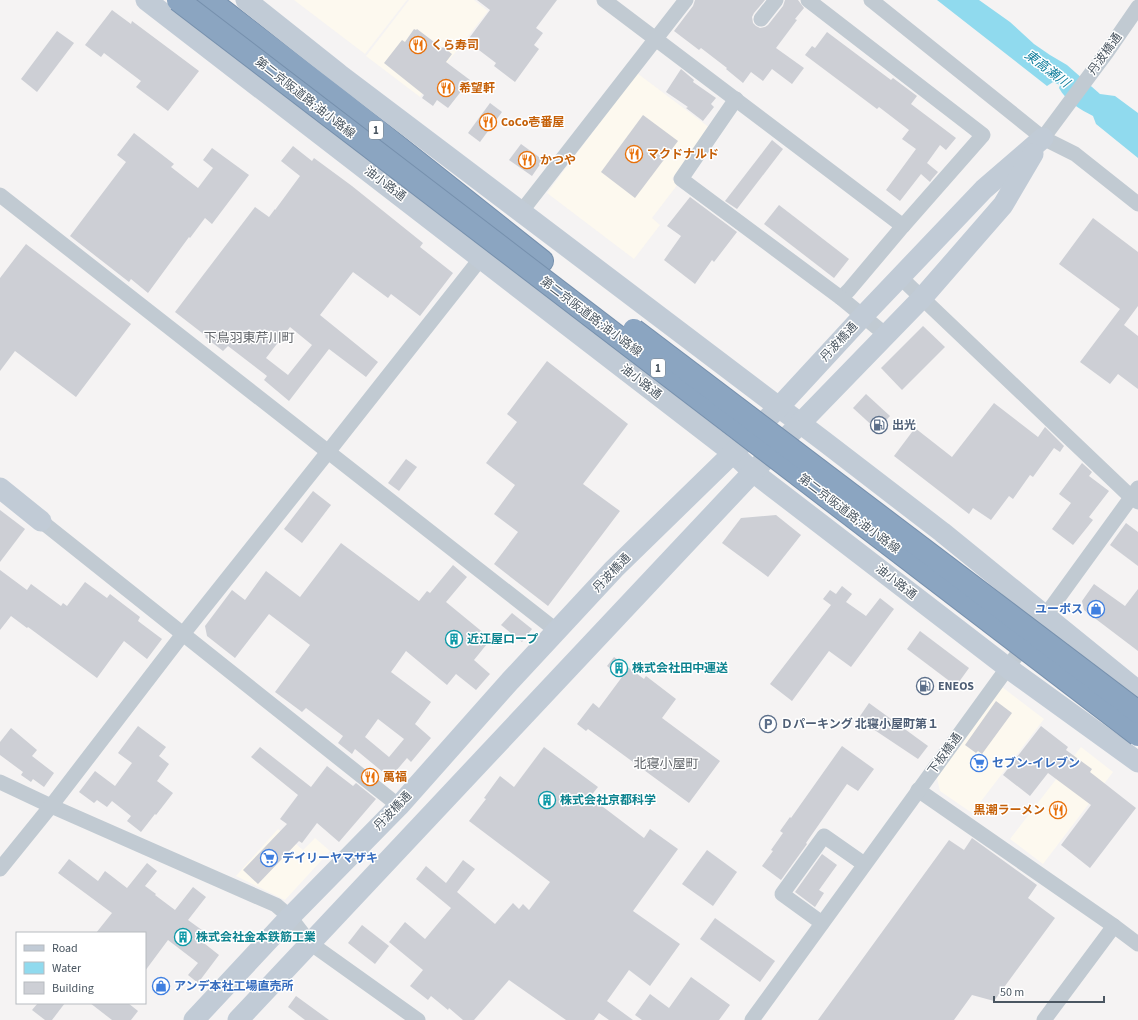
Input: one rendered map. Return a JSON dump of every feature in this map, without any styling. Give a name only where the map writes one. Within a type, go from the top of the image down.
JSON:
[{"type":"highway","name":"第二京阪道路;油小路線","points":[[178,0],[1138,735]]},
{"type":"highway","name":"第二京阪道路;油小路線","points":[[209,0],[344,104],[542,261],[1138,712]]},
{"type":"street","name":"油小路通","points":[[146,0],[733,453],[753,472],[1008,668],[1138,762]]},
{"type":"street","points":[[246,0],[339,74],[801,423],[942,532],[1138,691]]},
{"type":"street","points":[[604,0],[903,226]]},
{"type":"street","points":[[521,212],[686,0]]},
{"type":"street","points":[[761,19],[776,0]]},
{"type":"street","points":[[808,0],[983,135],[841,298]]},
{"type":"street","points":[[872,0],[1046,134],[1076,154],[1138,204]]},
{"type":"street","name":"丹波橋通","points":[[238,1020],[753,472],[922,298],[1003,205],[1046,134],[1108,52],[1138,6]]},
{"type":"street","points":[[736,99],[681,179],[841,298],[886,335]]},
{"type":"street","name":"丹波橋通","points":[[194,1020],[290,917],[399,806],[510,681],[614,569],[779,407],[984,189],[1046,134]]},
{"type":"street","points":[[0,195],[583,652]]},
{"type":"street","points":[[0,869],[51,806],[183,634],[481,258]]},
{"type":"street","points":[[900,277],[1136,495]]},
{"type":"street","points":[[0,488],[399,806],[420,826]]},
{"type":"street","name":"下板橋通","points":[[752,1020],[1008,668],[1044,616],[1136,495]]},
{"type":"street","points":[[0,782],[276,905],[290,917],[310,943],[418,1020]]},
{"type":"street","points":[[918,790],[1138,944]]},
{"type":"street","points":[[822,923],[782,894],[824,836],[864,864]]},
{"type":"street","points":[[1044,1020],[1114,926]]},
{"type":"shaded area","points":[[294,0],[407,0],[365,54]]},
{"type":"shaded area","name":"くら寿司","points":[[409,0],[474,0],[488,11],[420,97],[366,56]]},
{"type":"shaded area","name":"マクドナルド","points":[[637,73],[710,128],[672,179],[678,184],[652,218],[660,225],[634,259],[547,193]]},
{"type":"shaded area","name":"セブン-イレブン","points":[[1002,687],[1044,719],[972,813],[940,791],[937,778]]},
{"type":"shaded area","name":"黒潮ラーメン","points":[[1081,747],[1113,772],[1043,864],[1010,839]]},
{"type":"shaded area","points":[[278,829],[303,850],[315,838],[330,851],[285,900],[236,876]]},
{"type":"water","name":"東高瀬川","points":[[937,0],[979,0],[1010,22],[1034,44],[1067,65],[1100,94],[1115,96],[1138,113],[1138,158],[1096,124],[1093,116],[1070,101],[1062,93],[1059,88],[1060,85],[1053,82],[1047,86]]},
{"type":"building","points":[[477,0],[557,0],[536,28],[543,33],[534,45],[539,49],[515,82],[494,66],[496,63],[467,41],[490,10]]},
{"type":"building","points":[[695,0],[765,0],[752,17],[753,23],[760,28],[768,25],[783,6],[785,0],[798,0],[804,8],[776,48],[804,68],[792,84],[772,69],[763,81],[751,72],[743,83],[726,69],[727,68],[701,48],[699,50],[674,31],[693,6]]},
{"type":"building","points":[[112,10],[131,24],[132,21],[199,71],[168,111],[136,87],[141,81],[104,53],[101,57],[85,45]]},
{"type":"building","points":[[414,29],[417,29],[452,54],[446,62],[470,80],[448,108],[437,100],[433,106],[422,98],[424,95],[384,63],[402,40],[405,42]]},
{"type":"building","points":[[57,31],[74,43],[37,92],[21,79]]},
{"type":"building","points":[[827,32],[891,80],[893,78],[917,96],[911,104],[956,138],[946,150],[940,145],[927,163],[938,172],[930,182],[921,174],[900,201],[886,190],[916,149],[902,139],[909,130],[879,107],[877,109],[805,55],[812,46],[815,48]]},
{"type":"building","points":[[681,69],[694,80],[693,82],[716,98],[711,104],[714,107],[703,121],[686,108],[688,107],[666,92]]},
{"type":"building","points":[[490,103],[502,112],[480,142],[468,133]]},
{"type":"building","points":[[643,115],[678,141],[635,198],[601,172]]},
{"type":"building","points":[[134,133],[174,164],[171,167],[198,188],[213,168],[203,160],[212,148],[249,175],[212,224],[205,218],[190,238],[189,237],[148,293],[131,279],[129,282],[70,236],[126,162],[117,155]]},
{"type":"building","points":[[772,140],[783,149],[737,209],[725,201]]},
{"type":"building","points":[[521,144],[543,160],[532,176],[509,160]]},
{"type":"building","points":[[293,146],[312,161],[314,158],[352,186],[423,243],[420,247],[453,273],[420,316],[391,294],[388,298],[353,272],[320,315],[378,362],[366,377],[329,349],[289,401],[264,380],[267,376],[228,346],[223,351],[175,312],[255,207],[269,217],[300,176],[281,161]],"holes":[[[290,327],[312,345],[288,375],[266,358]]]},
{"type":"building","points":[[690,197],[737,232],[714,262],[712,260],[695,284],[664,260],[681,236],[667,226]]},
{"type":"building","points":[[779,205],[849,259],[834,278],[764,224]]},
{"type":"building","points":[[1093,218],[1138,252],[1138,306],[1124,325],[1138,336],[1138,389],[1118,374],[1110,384],[1080,362],[1120,309],[1059,264]]},
{"type":"building","points":[[26,244],[131,324],[76,397],[15,351],[0,371],[0,278]]},
{"type":"building","points":[[923,326],[945,347],[902,390],[881,368]]},
{"type":"building","points":[[547,361],[628,424],[583,484],[620,511],[548,606],[494,564],[518,532],[494,514],[515,485],[486,463],[517,422],[507,414]]},
{"type":"building","points":[[866,394],[890,416],[877,430],[853,408]]},
{"type":"building","points":[[994,403],[1038,437],[1045,427],[1064,446],[1060,452],[1054,448],[1033,477],[1030,475],[1013,499],[1009,496],[991,520],[973,508],[969,514],[894,456],[915,428],[952,457]]},
{"type":"building","points":[[406,459],[417,467],[399,491],[388,483]]},
{"type":"building","points":[[1082,463],[1092,472],[1089,476],[1109,491],[1089,517],[1093,520],[1073,545],[1052,529],[1071,503],[1059,494]]},
{"type":"building","points":[[313,491],[331,505],[302,543],[284,529]]},
{"type":"building","points":[[0,510],[25,529],[0,562]]},
{"type":"building","points":[[776,515],[801,535],[768,577],[722,543],[741,518]]},
{"type":"building","points":[[1126,523],[1138,532],[1138,566],[1110,545]]},
{"type":"building","points":[[341,543],[419,601],[427,591],[430,593],[453,565],[467,577],[446,602],[491,639],[474,660],[490,674],[476,690],[456,674],[447,685],[406,651],[391,672],[431,702],[415,724],[431,738],[411,762],[407,758],[390,778],[355,749],[352,754],[338,743],[343,736],[306,708],[302,712],[275,692],[310,645],[269,614],[235,658],[207,636],[205,626],[232,590],[245,600],[266,571],[300,597]],"holes":[[[378,719],[404,739],[389,757],[365,737]]]},
{"type":"building","points":[[0,570],[27,590],[31,584],[61,606],[63,603],[67,606],[85,582],[107,598],[110,594],[140,617],[138,621],[162,639],[147,659],[124,641],[97,678],[11,616],[0,630]]},
{"type":"building","points":[[1094,584],[1125,606],[1138,589],[1138,651],[1084,610],[1082,601]]},
{"type":"building","points":[[842,586],[852,594],[846,602],[866,616],[880,598],[894,609],[851,667],[829,651],[792,701],[770,684],[831,605],[823,599],[830,590],[836,594]]},
{"type":"building","points":[[512,613],[532,629],[522,642],[501,625]]},
{"type":"building","points":[[920,631],[969,668],[956,686],[907,649]]},
{"type":"building","points":[[614,657],[644,679],[646,676],[676,699],[662,718],[720,761],[689,803],[588,729],[586,731],[577,724],[593,703],[599,708],[622,677],[607,666]]},
{"type":"building","points":[[996,701],[1012,713],[982,754],[978,751],[976,753],[965,745]]},
{"type":"building","points":[[869,703],[928,746],[918,759],[858,719]]},
{"type":"building","points":[[138,726],[166,747],[159,756],[169,764],[157,781],[173,793],[141,832],[127,821],[131,816],[112,801],[107,807],[97,800],[94,803],[79,792],[95,771],[115,786],[132,763],[118,753]]},
{"type":"building","points":[[1041,726],[1068,747],[1066,750],[1092,769],[1090,772],[1136,808],[1090,868],[1061,845],[1091,805],[1048,773],[1030,796],[1003,775]]},
{"type":"building","points":[[11,728],[37,750],[32,756],[54,773],[44,787],[33,779],[31,782],[21,775],[23,772],[0,755],[0,742]]},
{"type":"building","points":[[842,746],[874,769],[858,791],[847,784],[781,880],[762,866],[773,851],[771,850],[783,833],[780,831],[790,817],[791,818]]},
{"type":"building","points":[[260,747],[311,787],[327,766],[353,786],[356,783],[376,799],[339,842],[317,823],[302,843],[299,841],[258,884],[243,870],[287,824],[280,819],[298,795],[251,757]]},
{"type":"building","points":[[544,747],[598,787],[590,797],[644,838],[650,829],[678,849],[633,911],[680,944],[650,986],[629,970],[607,1001],[633,1020],[609,1020],[599,1013],[594,1020],[566,1020],[509,980],[474,1020],[463,1020],[431,996],[428,1000],[410,986],[423,970],[389,942],[405,922],[425,939],[451,908],[416,879],[426,866],[446,883],[463,860],[475,869],[457,892],[495,924],[513,903],[519,909],[523,904],[529,910],[550,882],[469,821],[486,799],[484,798],[500,776],[514,787]]},
{"type":"building","points":[[972,838],[1037,885],[1028,898],[1055,918],[994,1001],[972,995],[954,1020],[818,1020],[949,840],[964,850]]},
{"type":"building","points":[[707,850],[737,872],[713,906],[682,884]]},
{"type":"building","points":[[822,854],[837,865],[819,890],[824,893],[815,907],[795,892]]},
{"type":"building","points":[[69,859],[98,881],[105,871],[127,888],[147,863],[157,871],[145,886],[175,910],[193,887],[206,897],[188,920],[206,933],[200,940],[219,955],[198,983],[188,975],[198,963],[168,940],[146,970],[146,932],[97,932],[112,913],[58,873]]},
{"type":"building","points":[[715,918],[775,961],[760,982],[700,939]]},
{"type":"building","points":[[362,925],[389,946],[375,964],[348,943]]},
{"type":"building","points":[[691,977],[730,1005],[719,1020],[642,1020],[635,1015],[650,994],[669,1008]]},
{"type":"building","points":[[296,996],[329,1020],[305,1020],[288,1007]]},
{"type":"building","points":[[37,1004],[64,1004],[52,1020],[45,1020],[32,1010]]},
{"type":"building","points":[[91,1004],[129,1004],[138,1011],[131,1020],[112,1020]]},
{"type":"place","name":"くら寿司","points":[[418,45]]},
{"type":"place","name":"希望軒","points":[[446,88]]},
{"type":"place","name":"CoCo壱番屋","points":[[488,122]]},
{"type":"place","name":"マクドナルド","points":[[634,154]]},
{"type":"place","name":"かつや","points":[[527,160]]},
{"type":"place","name":"出光","points":[[879,425]]},
{"type":"place","name":"ユーポス","points":[[1096,609]]},
{"type":"place","name":"近江屋ロープ","points":[[454,639]]},
{"type":"place","name":"株式会社田中運送","points":[[619,668]]},
{"type":"place","name":"ENEOS","points":[[925,686]]},
{"type":"place","name":"Ｄパーキング 北寝小屋町第１","points":[[768,724]]},
{"type":"place","name":"セブン-イレブン","points":[[979,763]]},
{"type":"place","name":"萬福","points":[[370,777]]},
{"type":"place","name":"株式会社京都科学","points":[[547,800]]},
{"type":"place","name":"黒潮ラーメン","points":[[1058,810]]},
{"type":"place","name":"デイリーヤマザキ","points":[[269,858]]},
{"type":"place","name":"株式会社金本鉄筋工業","points":[[183,937]]},
{"type":"place","name":"アンデ本社工場直売所","points":[[161,986]]},
{"type":"district","name":"下鳥羽東芹川町","points":[[249,338]]},
{"type":"district","name":"北寝小屋町","points":[[666,764]]}]
